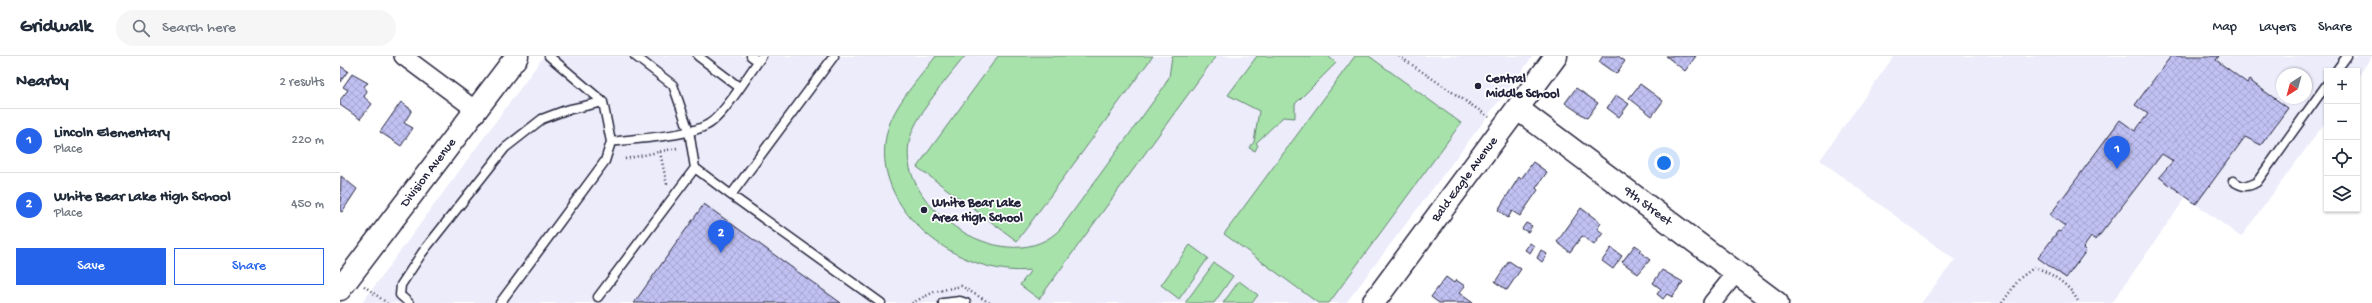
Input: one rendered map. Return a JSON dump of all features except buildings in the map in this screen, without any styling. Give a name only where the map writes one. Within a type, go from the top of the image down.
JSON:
[{"type":"street","points":[[403,56],[476,111]]},
{"type":"street","name":"Division Avenue","points":[[340,289],[517,56]]},
{"type":"street","name":"Bald Eagle Avenue","points":[[1373,303],[1556,56]]},
{"type":"street","name":"9th Street","points":[[1511,117],[1777,303]]},
{"type":"street","points":[[1712,303],[1736,273]]},
{"type":"lane","points":[[500,303],[605,161],[611,142],[603,102],[549,56]]},
{"type":"lane","points":[[635,56],[673,85],[689,131],[695,168],[881,303]]},
{"type":"lane","points":[[698,56],[739,87]]},
{"type":"lane","points":[[611,142],[689,131],[708,125],[720,114],[760,59],[751,56]]},
{"type":"lane","points":[[731,195],[834,56]]},
{"type":"lane","points":[[2338,68],[2347,56]]},
{"type":"lane","points":[[2233,181],[2242,187],[2250,186],[2257,182],[2324,88]]},
{"type":"lane","points":[[409,303],[400,295],[401,284],[422,253],[505,148],[542,119],[566,110],[603,102]]},
{"type":"lane","points":[[598,297],[695,168]]},
{"type":"lane","points":[[943,303],[960,301],[966,303]]},
{"type":"path","points":[[1399,56],[1488,117],[1511,117]]},
{"type":"path","points":[[625,159],[677,148]]},
{"type":"path","points":[[660,152],[667,185]]},
{"type":"path","points":[[2002,303],[2020,278],[2035,267],[2052,274],[2068,286],[2079,303]]},
{"type":"path","points":[[364,286],[387,303]]},
{"type":"shaded area","name":"White Bear Lake Area High School","points":[[544,56],[1533,56],[1346,303],[362,303]]},
{"type":"shaded area","points":[[1894,56],[2372,56],[2360,74],[2360,68],[2324,68],[2324,124],[2241,237],[2186,197],[2112,303],[1921,303],[1955,260],[1820,160]]},
{"type":"green space","points":[[936,56],[965,56],[932,98],[917,122],[909,143],[910,168],[921,192],[939,214],[962,231],[988,243],[1014,247],[1040,243],[1061,228],[1163,88],[1169,77],[1172,56],[1216,56],[1039,299],[1020,285],[1031,270],[1004,270],[976,263],[949,250],[925,233],[905,212],[892,187],[885,160],[887,132],[890,122],[901,102]]},
{"type":"green space","points":[[998,56],[1153,56],[1017,241],[917,167]]},
{"type":"green space","points":[[1257,56],[1328,56],[1336,63],[1295,104],[1295,118],[1283,117],[1256,143],[1258,145],[1255,151],[1249,148],[1254,142],[1259,111],[1228,95]]},
{"type":"green space","points":[[1355,56],[1369,56],[1461,123],[1329,303],[1318,303],[1224,234]]},
{"type":"green space","points":[[1190,245],[1208,258],[1179,299],[1161,285]]},
{"type":"green space","points":[[1214,263],[1233,276],[1214,303],[1185,303]]},
{"type":"green space","points":[[1239,281],[1258,295],[1252,303],[1223,303]]},
{"type":"place","name":"Central Middle School","points":[[1478,86]]},
{"type":"place","name":"Lincoln Elementary","points":[[2117,169]]},
{"type":"place","name":"White Bear Lake Area High School","points":[[924,210]]},
{"type":"place","name":"White Bear Lake High School","points":[[721,253]]}]
